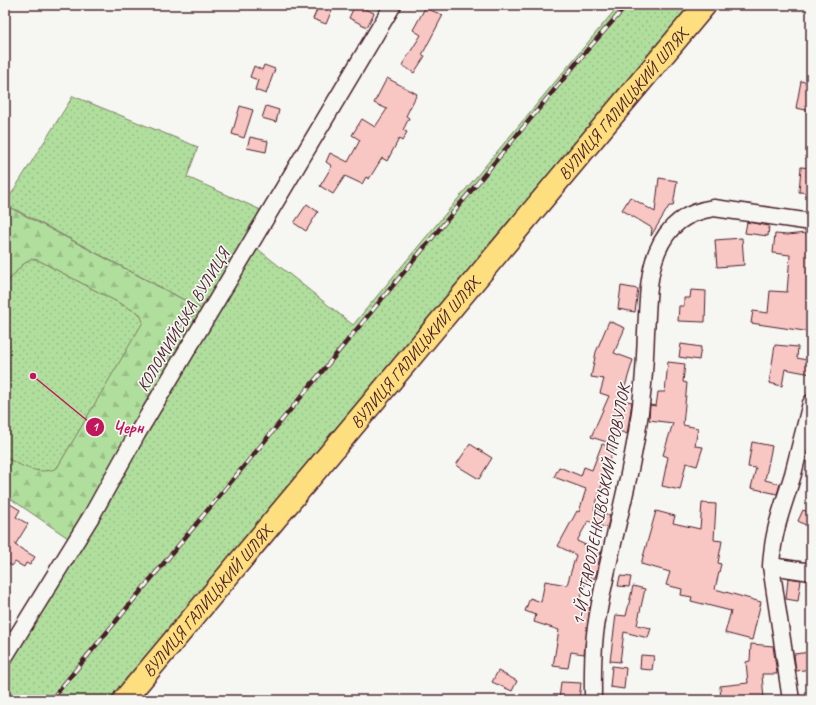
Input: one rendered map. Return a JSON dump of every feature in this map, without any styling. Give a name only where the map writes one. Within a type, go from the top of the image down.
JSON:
[{"type":"highway","name":"ВУЛИЦЯ ГАЛИЦЬКИЙ ШЛЯХ","points":[[124,700],[706,5]]},
{"type":"street","name":"КОЛОМИЙСЬКА ВУЛИЦЯ","points":[[5,656],[92,514],[141,428],[393,5]]},
{"type":"street","name":"1-Й СТАРОЛЕНКІВСЬКИЙ ПРОВУЛОК","points":[[593,700],[596,628],[630,476],[638,427],[644,386],[650,280],[657,252],[664,238],[684,216],[698,211],[714,208],[811,222]]},
{"type":"street","points":[[790,700],[772,566],[772,542],[811,403]]},
{"type":"street","points":[[772,566],[811,572]]},
{"type":"green space","points":[[619,5],[711,5],[130,700],[5,700],[5,646],[203,310],[5,204],[73,96],[198,147],[187,177],[272,215],[254,246],[353,325]]},
{"type":"green space","points":[[5,205],[203,310],[71,540],[5,495],[5,457],[30,469],[44,471],[57,468],[143,322],[140,314],[38,260],[31,259],[22,265],[5,285]]},
{"type":"green space","points":[[31,259],[38,260],[140,314],[144,322],[59,465],[53,470],[47,472],[32,470],[5,457],[5,285],[22,265]]},
{"type":"building","points":[[319,5],[334,5],[326,24],[313,19]]},
{"type":"building","points":[[355,5],[374,13],[367,27],[349,18]]},
{"type":"building","points":[[425,8],[443,15],[422,55],[425,56],[414,73],[402,65],[421,35],[413,30]]},
{"type":"building","points":[[264,65],[275,69],[266,94],[255,90],[258,80],[250,77],[254,66],[262,70]]},
{"type":"building","points":[[387,78],[417,94],[406,116],[409,118],[403,130],[407,132],[402,141],[399,139],[387,161],[382,158],[369,179],[366,177],[362,184],[345,176],[333,194],[320,186],[332,166],[326,162],[330,153],[348,162],[360,140],[352,135],[362,119],[375,127],[387,109],[374,103]]},
{"type":"building","points":[[801,81],[811,83],[811,111],[796,108]]},
{"type":"building","points":[[240,106],[253,110],[244,138],[232,134]]},
{"type":"building","points":[[266,106],[279,110],[276,122],[262,118]]},
{"type":"building","points":[[250,137],[268,141],[266,152],[247,148]]},
{"type":"building","points":[[801,167],[811,168],[811,193],[799,192]]},
{"type":"building","points":[[659,178],[677,181],[673,206],[669,206],[651,236],[652,228],[622,210],[630,197],[655,212]]},
{"type":"building","points":[[307,204],[318,212],[306,231],[294,223]]},
{"type":"building","points":[[747,222],[769,226],[768,236],[745,233]]},
{"type":"building","points":[[806,233],[806,235],[811,235],[811,332],[751,323],[753,311],[768,313],[770,291],[787,292],[790,255],[773,253],[775,234],[787,235]]},
{"type":"building","points":[[742,238],[744,265],[717,267],[715,240]]},
{"type":"building","points":[[621,286],[638,289],[635,312],[618,309]]},
{"type":"building","points":[[691,290],[706,291],[705,322],[678,321],[679,306],[684,306],[684,298],[690,298]]},
{"type":"building","points":[[609,321],[625,328],[614,353],[633,360],[621,400],[632,402],[627,434],[619,431],[613,444],[591,437],[609,396],[600,393],[604,379],[591,377],[596,352]]},
{"type":"building","points":[[681,344],[701,347],[699,360],[679,357]]},
{"type":"building","points":[[775,345],[798,347],[797,358],[811,361],[811,374],[785,369],[782,386],[769,383]]},
{"type":"building","points":[[668,362],[685,364],[683,382],[687,383],[683,425],[698,428],[695,446],[703,447],[697,466],[686,463],[680,490],[662,486],[668,457],[663,455],[673,423],[649,420],[650,405],[656,406],[658,392],[665,392]]},
{"type":"building","points":[[752,442],[772,446],[765,480],[780,484],[777,494],[751,488],[756,468],[748,467]]},
{"type":"building","points":[[470,444],[492,458],[479,479],[456,465]]},
{"type":"building","points":[[602,444],[614,449],[603,475],[605,475],[594,510],[610,516],[607,528],[588,521],[577,541],[601,552],[596,575],[594,579],[588,576],[579,602],[590,607],[584,654],[571,652],[568,668],[553,666],[559,630],[534,622],[536,615],[525,611],[530,598],[541,602],[545,581],[567,585],[576,555],[558,546],[577,511],[579,512],[586,489],[554,477],[559,467],[581,476],[584,467],[592,470]]},
{"type":"building","points":[[5,501],[20,510],[16,517],[28,524],[15,545],[35,557],[30,565],[26,563],[24,567],[15,562],[12,566],[5,562]]},
{"type":"building","points":[[702,503],[716,504],[714,540],[722,541],[718,563],[721,564],[715,589],[761,602],[752,640],[725,633],[731,611],[691,601],[692,597],[681,595],[682,589],[666,585],[670,572],[641,564],[656,511],[675,516],[673,523],[700,529]]},
{"type":"building","points":[[803,510],[811,513],[811,528],[798,521]]},
{"type":"building","points":[[620,576],[631,577],[629,587],[618,586]]},
{"type":"building","points":[[788,578],[801,580],[798,601],[786,599]]},
{"type":"building","points":[[633,586],[645,589],[637,625],[651,628],[648,638],[624,632],[620,662],[610,661],[616,615],[626,616]]},
{"type":"building","points":[[751,644],[773,646],[777,674],[762,674],[764,700],[721,700],[720,686],[748,683],[746,662],[750,661]]},
{"type":"building","points":[[811,652],[811,669],[796,671],[794,654]]},
{"type":"building","points":[[641,655],[654,656],[652,670],[640,669]]},
{"type":"building","points":[[612,666],[626,668],[624,689],[610,687]]},
{"type":"building","points":[[498,671],[517,681],[512,691],[492,682]]},
{"type":"building","points":[[561,682],[581,683],[579,700],[559,700]]},
{"type":"railway","points":[[51,700],[588,49],[627,5]]},
{"type":"place","name":"Черн","points":[[33,376]]}]
